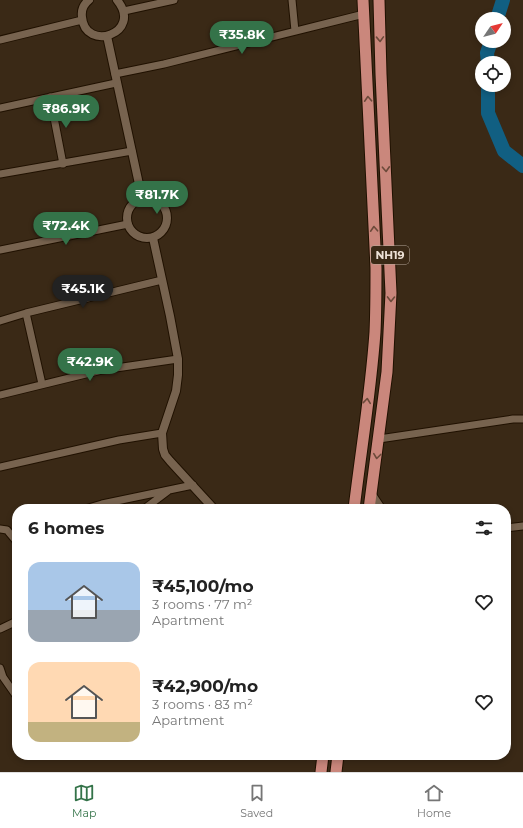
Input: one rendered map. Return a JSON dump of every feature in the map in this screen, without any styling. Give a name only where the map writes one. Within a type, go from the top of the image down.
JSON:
[{"type":"highway","name":"NH19","points":[[355,504],[375,333],[376,268],[363,0]]},
{"type":"highway","name":"NH19","points":[[370,504],[387,372],[391,293],[379,0]]},
{"type":"highway","points":[[321,772],[322,760]]},
{"type":"highway","points":[[336,772],[337,760]]},
{"type":"street","points":[[89,0],[83,7],[82,20],[89,32],[101,37],[113,34],[122,24],[124,11],[117,0]]},
{"type":"street","points":[[124,11],[172,0]]},
{"type":"street","points":[[292,0],[295,31]]},
{"type":"street","points":[[114,74],[164,64],[364,14]]},
{"type":"street","points":[[0,40],[82,20]]},
{"type":"street","points":[[107,36],[142,198]]},
{"type":"street","points":[[0,108],[116,83]]},
{"type":"street","points":[[50,97],[63,164]]},
{"type":"street","points":[[0,174],[132,151]]},
{"type":"street","points":[[142,198],[158,200],[163,204],[168,216],[165,229],[153,238],[142,238],[136,235],[128,224],[128,210],[132,204],[142,198]]},
{"type":"street","points":[[0,250],[128,224]]},
{"type":"street","points":[[153,238],[178,359],[176,391],[162,433],[165,455],[193,485],[208,504]]},
{"type":"street","points":[[0,321],[26,313],[162,280]]},
{"type":"street","points":[[26,313],[42,384]]},
{"type":"street","points":[[0,395],[102,370],[178,359]]},
{"type":"street","points":[[378,439],[522,416]]},
{"type":"street","points":[[0,467],[119,440],[162,433]]},
{"type":"street","points":[[107,504],[193,485]]},
{"type":"street","points":[[151,504],[170,490]]},
{"type":"street","points":[[372,494],[379,504]]},
{"type":"street","points":[[511,527],[523,526]]},
{"type":"street","points":[[0,529],[12,531]]},
{"type":"street","points":[[0,629],[12,623]]},
{"type":"street","points":[[0,668],[3,677],[12,690]]},
{"type":"waterway","points":[[499,12],[503,0]]},
{"type":"waterway","points":[[487,56],[489,48]]},
{"type":"waterway","points":[[488,92],[488,113],[504,151],[523,166]]}]
